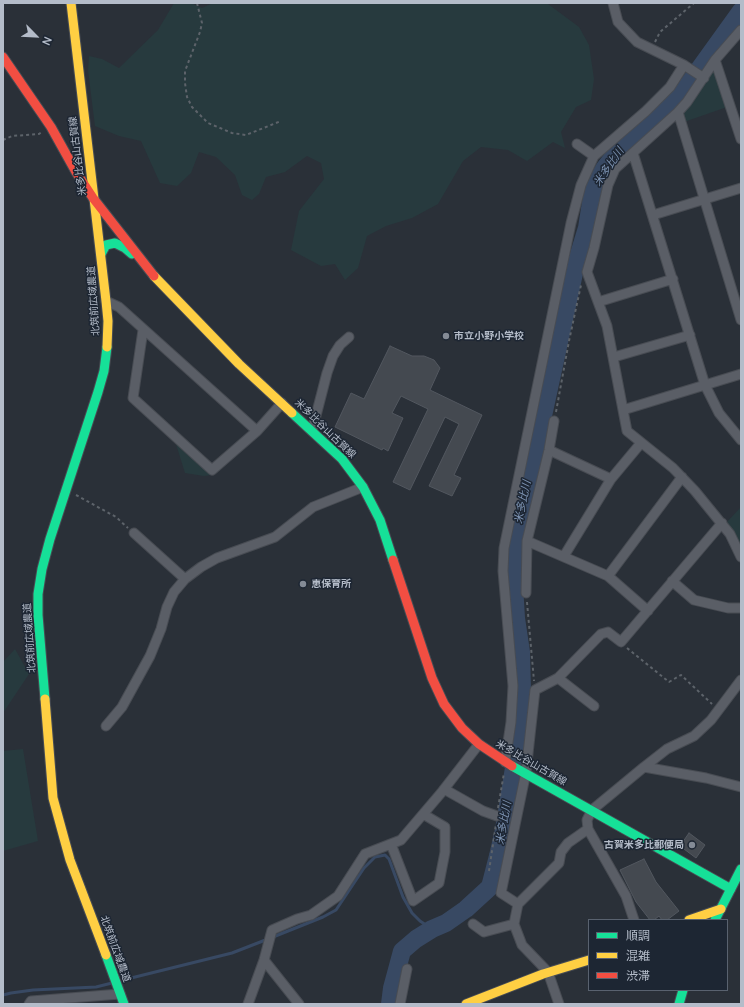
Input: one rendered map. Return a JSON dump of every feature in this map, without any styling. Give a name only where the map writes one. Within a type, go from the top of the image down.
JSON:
[{"type":"main road","name":"米多比谷山古賀線","points":[[71,3],[93,198],[146,267],[239,364],[342,460],[363,487],[380,520],[432,678],[444,704],[462,728],[479,744],[505,762],[731,889]]},
{"type":"main road","points":[[3,57],[51,127],[76,172],[93,198]]},
{"type":"main road","name":"北筑前広域農道","points":[[93,198],[101,254],[108,327],[104,371],[50,539],[42,569],[38,594],[39,642],[43,670],[53,798],[70,860],[124,1004]]},
{"type":"main road","points":[[101,254],[106,245],[114,243],[125,248],[146,267]]},
{"type":"main road","points":[[715,919],[741,869]]},
{"type":"main road","points":[[692,919],[720,909]]},
{"type":"main road","points":[[466,1004],[548,972],[588,960]]},
{"type":"main road","points":[[679,1004],[682,991]]},
{"type":"street","points":[[613,3],[618,22],[637,42],[704,78]]},
{"type":"street","points":[[741,30],[715,60],[687,102],[616,169],[608,185],[587,272],[607,326],[627,431],[682,477],[722,523],[730,534],[741,557]]},
{"type":"street","points":[[715,60],[741,139]]},
{"type":"street","points":[[505,762],[511,722],[513,686],[503,571],[504,548],[580,184],[594,156],[646,111],[670,87],[684,66]]},
{"type":"street","points":[[678,112],[741,320]]},
{"type":"street","points":[[577,144],[594,156]]},
{"type":"street","points":[[633,153],[706,385],[719,413],[741,440]]},
{"type":"street","points":[[653,215],[741,188]]},
{"type":"street","points":[[598,302],[673,279]]},
{"type":"street","points":[[106,301],[118,307],[257,431]]},
{"type":"street","points":[[144,330],[133,398],[212,470],[257,431],[282,403]]},
{"type":"street","points":[[614,357],[690,335]]},
{"type":"street","points":[[312,431],[333,356],[340,345],[349,337]]},
{"type":"street","points":[[623,410],[741,374]]},
{"type":"street","points":[[526,593],[527,540],[549,450],[554,421]]},
{"type":"street","points":[[564,556],[611,479],[641,443]]},
{"type":"street","points":[[549,450],[611,479]]},
{"type":"street","points":[[608,576],[682,477]]},
{"type":"street","points":[[106,726],[122,707],[150,656],[161,629],[167,607],[174,592],[185,579],[201,567],[217,558],[275,538],[313,507],[363,487]]},
{"type":"street","points":[[518,904],[501,893],[524,772],[535,690],[558,678],[601,634],[608,632],[621,642],[722,523]]},
{"type":"street","points":[[134,534],[185,579]]},
{"type":"street","points":[[527,540],[608,576],[648,611]]},
{"type":"street","points":[[672,581],[694,600],[728,608],[741,608]]},
{"type":"street","points":[[558,678],[594,706]]},
{"type":"street","points":[[634,919],[626,896],[588,829],[587,820],[592,810],[644,767],[667,749],[694,736],[712,720],[741,680]]},
{"type":"street","points":[[248,1004],[264,960],[272,930],[297,919],[311,915],[338,896],[365,854],[400,840],[444,789],[479,744]]},
{"type":"street","points":[[644,767],[706,778],[741,787]]},
{"type":"street","points":[[444,789],[483,811],[497,816]]},
{"type":"street","points":[[391,844],[413,901],[439,883],[445,852],[445,827],[423,814]]},
{"type":"street","points":[[559,1004],[548,972],[522,945],[514,924],[518,904],[559,863],[561,852],[568,842],[588,829]]},
{"type":"street","points":[[473,924],[484,932],[514,924]]},
{"type":"street","points":[[264,960],[299,1004]]},
{"type":"street","points":[[400,1004],[407,969]]},
{"type":"street","points":[[30,1004],[31,1001],[86,1000],[120,994]]},
{"type":"path","points":[[197,3],[202,23],[185,71],[187,97],[192,107],[208,123],[232,133],[246,135],[281,121]]},
{"type":"path","points":[[652,49],[660,32],[694,3]]},
{"type":"path","points":[[3,140],[12,136],[39,134],[51,127]]},
{"type":"path","points":[[554,421],[580,289],[587,272]]},
{"type":"path","points":[[66,490],[116,517],[134,534]]},
{"type":"path","points":[[526,593],[535,690]]},
{"type":"path","points":[[621,642],[669,682],[681,675],[719,710]]},
{"type":"green space","points":[[174,3],[191,3],[202,8],[213,3],[548,4],[579,27],[589,45],[594,79],[591,100],[576,107],[561,132],[565,148],[553,142],[527,161],[508,150],[481,147],[463,161],[438,204],[412,218],[386,226],[367,236],[358,268],[345,280],[335,264],[321,266],[291,250],[299,211],[324,179],[321,163],[307,156],[285,172],[266,177],[259,194],[252,200],[242,195],[235,175],[216,157],[199,152],[191,173],[177,186],[160,183],[141,141],[119,136],[95,126],[88,70],[89,56],[102,59],[119,68],[158,30]]},
{"type":"green space","points":[[713,69],[727,107],[684,122],[682,114]]},
{"type":"green space","points":[[176,444],[211,475],[204,476],[185,473]]},
{"type":"green space","points":[[741,507],[741,552],[727,522]]},
{"type":"green space","points":[[15,649],[29,674],[3,713],[3,662]]},
{"type":"green space","points":[[23,749],[38,841],[3,851],[3,751]]},
{"type":"building","points":[[390,346],[412,356],[424,356],[434,360],[440,368],[430,390],[482,415],[454,475],[461,478],[452,496],[429,486],[459,424],[445,417],[410,490],[393,482],[428,409],[401,396],[392,413],[403,418],[388,451],[383,448],[382,450],[335,427],[351,393],[364,399]]},
{"type":"building","name":"古賀米多比郵便局","points":[[689,833],[705,845],[696,858],[680,846]]},
{"type":"building","points":[[644,859],[656,882],[679,911],[668,919],[661,919],[659,916],[655,919],[649,919],[636,902],[620,870]]},
{"type":"waterway","name":"米多比川","points":[[390,1004],[392,988],[402,951],[416,939],[432,929],[446,923],[466,909],[490,887],[498,856],[504,830],[517,749],[522,689],[521,652],[516,618],[514,585],[514,557],[518,523],[576,264],[587,228],[593,189],[604,169],[621,147],[644,131],[682,93],[741,11]]},
{"type":"waterway","points":[[273,937],[323,917],[336,910],[364,868],[375,857],[385,855],[389,859],[403,897],[412,913],[420,921],[432,929]]},
{"type":"waterway","points":[[119,981],[232,953],[268,939]]},
{"type":"waterway","points":[[3,995],[33,990],[96,987],[112,983]]},
{"type":"traffic: fast","points":[[101,254],[106,245],[115,243],[125,248],[132,254]]},
{"type":"traffic: fast","points":[[45,699],[38,615],[38,594],[42,569],[50,539],[98,392],[104,371],[107,347]]},
{"type":"traffic: fast","points":[[292,413],[342,459],[363,487],[380,520],[393,560]]},
{"type":"traffic: fast","points":[[512,766],[731,889]]},
{"type":"traffic: fast","points":[[716,919],[741,869]]},
{"type":"traffic: fast","points":[[106,955],[124,1004]]},
{"type":"traffic: fast","points":[[679,1004],[683,991]]},
{"type":"traffic: slow","points":[[71,3],[106,301],[108,321],[107,347]]},
{"type":"traffic: slow","points":[[154,276],[239,364],[292,413]]},
{"type":"traffic: slow","points":[[45,699],[53,798],[70,860],[106,955]]},
{"type":"traffic: slow","points":[[692,919],[721,909]]},
{"type":"traffic: slow","points":[[466,1004],[543,974],[588,960]]},
{"type":"traffic: jam","points":[[3,57],[51,127],[76,172],[93,198],[154,276]]},
{"type":"traffic: jam","points":[[393,560],[432,678],[444,704],[462,728],[479,744],[512,766]]},
{"type":"place","name":"市立小野小学校","points":[[446,336]]},
{"type":"place","name":"恵保育所","points":[[303,584]]},
{"type":"place","name":"古賀米多比郵便局","points":[[692,845]]}]
